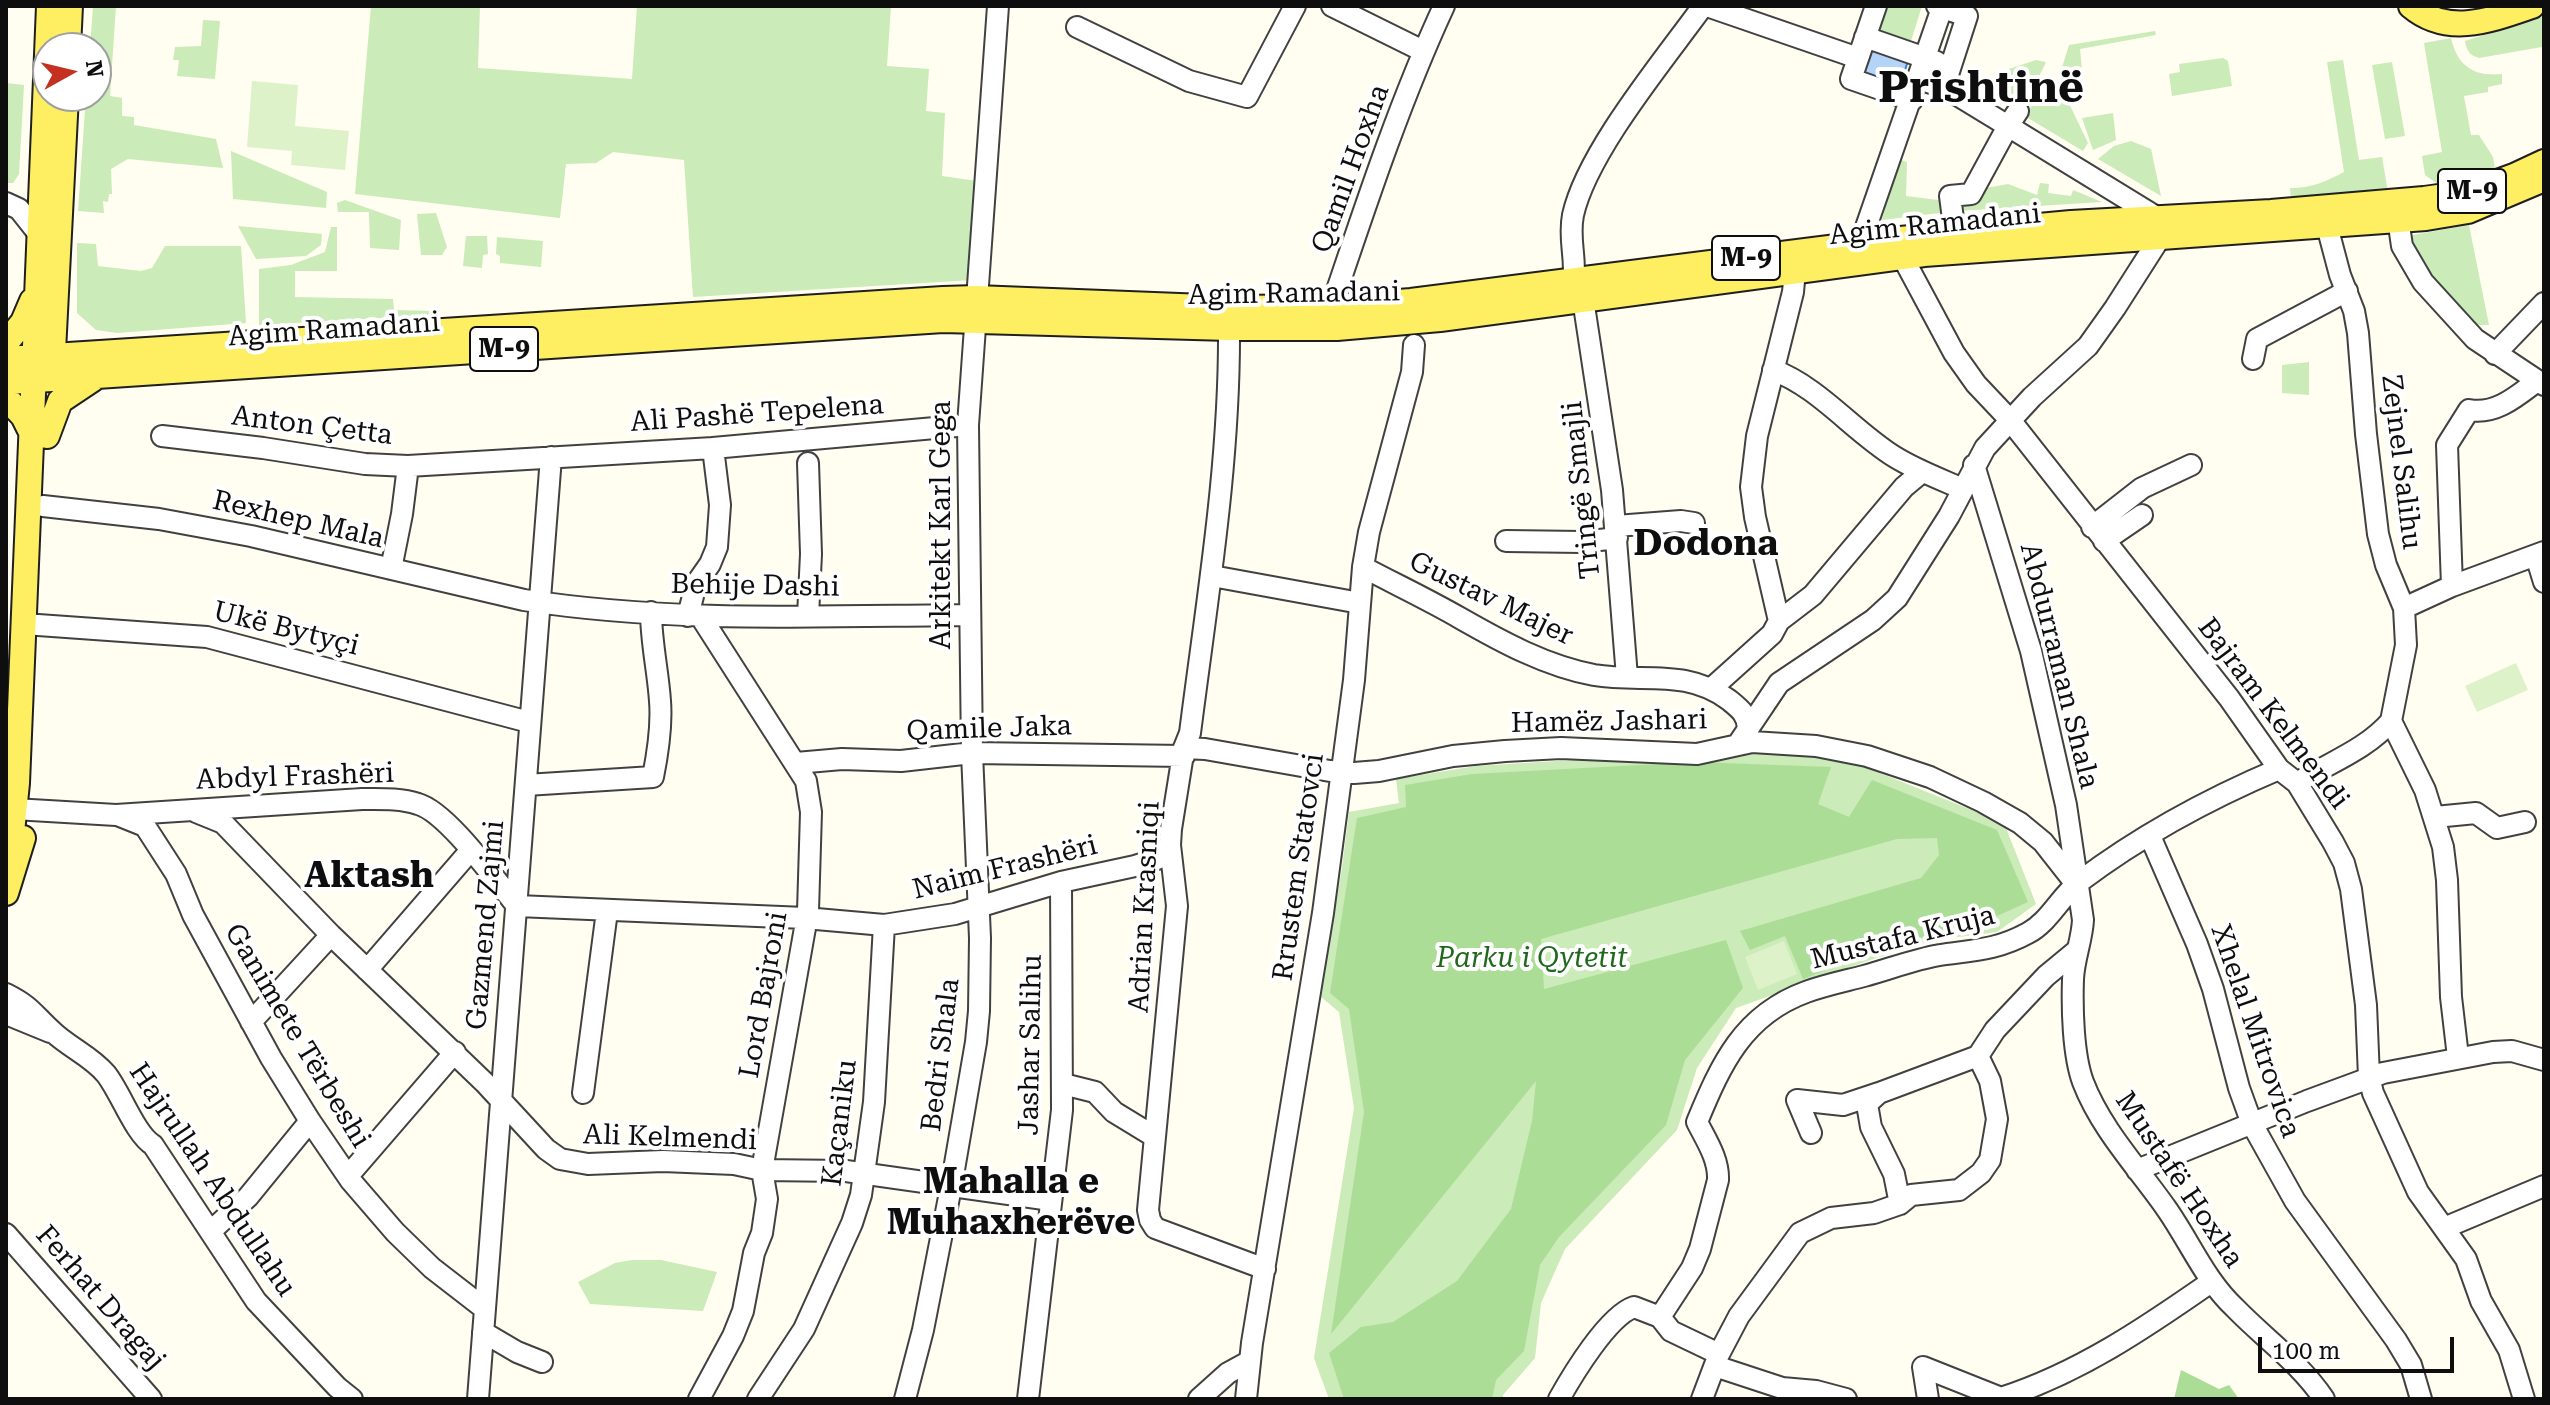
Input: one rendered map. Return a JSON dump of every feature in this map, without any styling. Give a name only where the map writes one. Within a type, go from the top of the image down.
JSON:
[{"type":"main road","points":[[49,6],[38,233],[45,292],[71,337],[86,346],[123,353]]},
{"type":"main road","points":[[69,32],[70,6]]},
{"type":"main road","points":[[2411,6],[2430,18],[2457,25],[2487,21],[2532,6]]},
{"type":"main road","points":[[6,893],[22,810],[45,292],[64,112]]},
{"type":"main road","name":"Agim Ramadani","points":[[2159,227],[2327,226],[2467,193],[2544,162]]},
{"type":"main road","name":"Agim Ramadani","points":[[43,369],[106,375],[975,309],[1229,328],[1413,333],[1578,290],[1867,243],[2397,211],[2468,211],[2544,179]]},
{"type":"main road","name":"Agim Ramadani","points":[[43,369],[123,353],[544,324],[975,309],[1336,307],[1578,290],[1795,270],[2099,230]]},
{"type":"main road","points":[[6,343],[45,292]]},
{"type":"main road","points":[[6,359],[43,369]]},
{"type":"main road","points":[[6,382],[43,369]]},
{"type":"main road","points":[[30,624],[43,506],[40,437],[60,401],[80,386],[106,375]]},
{"type":"main road","points":[[6,398],[40,437]]},
{"type":"main road","points":[[6,856],[22,810]]},
{"type":"street","name":"Arkitekt Karl Gega","points":[[979,906],[972,753],[968,425],[998,6]]},
{"type":"street","points":[[1077,27],[1189,81],[1247,97],[1295,6]]},
{"type":"street","points":[[1332,6],[1423,51]]},
{"type":"street","name":"Qamil Hoxha","points":[[1336,307],[1335,296],[1423,51],[1444,6]]},
{"type":"street","points":[[1705,6],[1858,58]]},
{"type":"street","name":"Tringë Smajli","points":[[1627,677],[1617,532],[1600,396],[1578,290],[1571,228],[1586,179],[1619,125],[1705,6]]},
{"type":"street","points":[[1876,6],[1851,79],[1912,100]]},
{"type":"street","points":[[1865,230],[1912,100],[1940,7],[1967,16],[1947,77]]},
{"type":"street","points":[[1743,736],[1779,683],[1873,620],[1897,598],[1963,489],[1974,465],[2010,420],[2088,346],[2142,270],[2159,227],[2013,119],[1947,77],[1925,58],[1865,37]]},
{"type":"street","points":[[1918,79],[1947,77]]},
{"type":"street","points":[[1953,219],[1950,196],[1971,194],[2013,119]]},
{"type":"street","points":[[6,200],[28,191],[41,178]]},
{"type":"street","points":[[6,200],[19,209],[38,233]]},
{"type":"street","points":[[2397,211],[2402,246],[2423,282],[2475,339],[2540,383],[2498,407],[2487,411],[2469,410],[2447,445],[2452,586]]},
{"type":"street","name":"Zejnel Salihu","points":[[2327,226],[2358,333],[2378,534],[2393,587],[2404,608],[2406,645],[2391,721]]},
{"type":"street","name":"Bajram Kelmendi","points":[[1902,256],[1954,353],[1976,384],[2010,420],[2229,698],[2279,769],[2297,783],[2333,842],[2344,863],[2351,889],[2366,1005],[2369,1077],[2373,1093],[2418,1192],[2466,1259],[2481,1301],[2509,1350],[2524,1399]]},
{"type":"street","points":[[1779,621],[1751,487],[1757,436],[1793,292],[1795,270]]},
{"type":"street","points":[[2253,359],[2257,339],[2347,291]]},
{"type":"street","points":[[2495,354],[2544,303]]},
{"type":"street","name":"Adrian Krasniqi","points":[[1229,328],[1220,495],[1212,576],[1190,733],[1184,752],[1170,845],[1177,906],[1148,1210],[1155,1228],[1265,1269]]},
{"type":"street","name":"Rrustem Statovci","points":[[1248,1380],[1323,913],[1354,680],[1363,567],[1369,532],[1412,372],[1413,333]]},
{"type":"street","points":[[1773,370],[1788,375],[1894,457],[1963,489]]},
{"type":"street","name":"Ali Pashë Tepelena","points":[[551,457],[713,448],[968,425]]},
{"type":"street","name":"Anton Çetta","points":[[162,436],[365,464],[408,466],[551,457]]},
{"type":"street","points":[[694,617],[696,584],[717,547],[720,505],[713,448]]},
{"type":"street","name":"Gazmend Zajmi","points":[[478,1399],[551,457]]},
{"type":"street","points":[[808,463],[811,554],[808,616]]},
{"type":"street","name":"Abdurraman Shala","points":[[1974,465],[2031,651],[2066,805],[2076,884]]},
{"type":"street","points":[[2098,534],[2142,488],[2191,465]]},
{"type":"street","points":[[391,569],[408,466]]},
{"type":"street","points":[[1712,688],[1772,634],[1779,621],[1813,595],[1904,487],[1922,472]]},
{"type":"street","name":"Rexhep Mala","points":[[43,506],[190,524],[262,538],[539,603]]},
{"type":"street","points":[[2098,534],[2142,515]]},
{"type":"street","points":[[1506,541],[1582,542],[1617,532],[1681,521],[1694,523]]},
{"type":"street","points":[[2404,608],[2452,586],[2540,554],[2544,582]]},
{"type":"street","name":"Gustav Majer","points":[[1363,567],[1488,635],[1536,657],[1595,675],[1652,677],[1695,682],[1712,688],[1747,717],[1743,736]]},
{"type":"street","points":[[1212,576],[1360,603]]},
{"type":"street","name":"Behije Dashi","points":[[539,603],[694,617],[970,615]]},
{"type":"street","points":[[526,785],[653,777],[658,756],[660,711],[651,642],[651,612]]},
{"type":"street","name":"Lord Bajroni","points":[[694,617],[796,763],[806,781],[811,812],[808,911],[762,1170],[767,1199],[762,1233],[754,1253],[743,1311],[699,1399]]},
{"type":"street","name":"Ukë Bytyçi","points":[[30,624],[207,637],[529,722]]},
{"type":"street","points":[[2297,783],[2352,752],[2382,732],[2391,721],[2425,790],[2443,847],[2451,997],[2458,1057]]},
{"type":"street","name":"Hamëz Jashari","points":[[1184,752],[1205,749],[1341,773],[1379,771],[1453,756],[1561,748],[1697,754],[1743,736],[1816,746],[1867,756],[1930,777],[1983,802],[2020,823],[2043,842],[2076,884]]},
{"type":"street","name":"Qamile Jaka","points":[[796,763],[832,759],[901,761],[972,753],[1184,752]]},
{"type":"street","name":"Mustafa Kruja","points":[[1660,1317],[1692,1268],[1718,1180],[1719,1169],[1715,1157],[1697,1122],[1730,1055],[1754,1022],[1776,1006],[1806,992],[1919,960],[1990,949],[2014,940],[2031,931],[2076,884],[2150,836],[2219,795],[2279,769]]},
{"type":"street","name":"Abdyl Frashëri","points":[[22,810],[116,815],[362,799],[403,800],[422,804],[443,818],[517,906]]},
{"type":"street","name":"Ali Kelmendi","points":[[188,809],[223,823],[331,935],[455,1052],[546,1149],[560,1159],[588,1164],[679,1161],[734,1164],[762,1170],[846,1171],[1051,1200]]},
{"type":"street","points":[[2435,817],[2476,813],[2497,828],[2525,822]]},
{"type":"street","name":"Ganimete Tërbeshi","points":[[116,815],[145,826],[176,874],[193,915],[251,1022],[310,1121],[348,1176],[395,1232],[485,1309]]},
{"type":"street","name":"Xhelal Mitrovica","points":[[2150,836],[2213,989],[2236,1078],[2252,1124],[2295,1201],[2396,1340],[2411,1365],[2421,1399]]},
{"type":"street","name":"Naim Frashëri","points":[[517,906],[805,918],[884,925],[955,914],[1061,882],[1157,859],[1170,845]]},
{"type":"street","points":[[367,970],[470,851]]},
{"type":"street","name":"Jashar Salihu","points":[[1028,1399],[1063,1084],[1061,882]]},
{"type":"street","points":[[1811,1133],[1797,1100],[1843,1105],[1978,1056],[1995,1030],[2046,976],[2075,952],[2082,934],[2083,920],[2076,884]]},
{"type":"street","name":"Bedri Shala","points":[[905,1399],[923,1330],[976,1042],[980,976],[979,906]]},
{"type":"street","points":[[583,1093],[607,911]]},
{"type":"street","name":"Kaçaniku","points":[[758,1399],[804,1329],[852,1223],[866,1175],[874,1102],[884,925]]},
{"type":"street","points":[[251,1022],[331,935]]},
{"type":"street","name":"Mustafë Hoxha","points":[[2075,952],[2074,1021],[2082,1079],[2102,1117],[2165,1207],[2211,1282],[2298,1365],[2324,1399]]},
{"type":"street","name":"Hajrullah Abdullahu","points":[[6,994],[30,1006],[54,1033]]},
{"type":"street","name":"Hajrullah Abdullahu","points":[[6,1014],[54,1033],[88,1055],[107,1075],[144,1137],[153,1145],[256,1301],[352,1399]]},
{"type":"street","points":[[2137,1170],[2369,1077],[2458,1057],[2512,1051],[2544,1060]]},
{"type":"street","points":[[348,1176],[455,1052]]},
{"type":"street","points":[[1702,1399],[1739,1316],[1800,1233],[1831,1218],[1863,1216],[1900,1204],[1911,1195],[1959,1190],[1981,1173],[1990,1160],[1997,1119],[1996,1100],[1978,1056]]},
{"type":"street","points":[[1063,1084],[1095,1092],[1114,1112],[1155,1137]]},
{"type":"street","points":[[1879,1093],[1867,1104],[1866,1111],[1894,1174],[1900,1204]]},
{"type":"street","points":[[211,1231],[248,1197],[310,1121]]},
{"type":"street","points":[[2444,1228],[2544,1186]]},
{"type":"street","name":"Ferhat Dragaj","points":[[6,1234],[151,1399]]},
{"type":"street","points":[[1928,1399],[1923,1367],[2001,1398],[2034,1387],[2102,1353],[2211,1282]]},
{"type":"street","points":[[1559,1399],[1610,1325],[1626,1309],[1634,1307],[1660,1317],[1671,1331],[1717,1360],[1782,1388],[1816,1391],[1846,1399]]},
{"type":"street","points":[[483,1332],[517,1352],[542,1362]]},
{"type":"street","points":[[1199,1399],[1228,1373],[1248,1380],[1260,1399]]},
{"type":"green space","points":[[93,6],[116,6],[112,66],[112,32],[91,32]]},
{"type":"green space","points":[[371,6],[480,6],[478,68],[632,79],[637,6],[891,6],[887,66],[929,69],[926,111],[945,113],[942,176],[977,181],[972,280],[693,297],[684,160],[613,152],[596,163],[566,164],[560,218],[355,194]]},
{"type":"green space","points":[[1879,6],[1922,6],[1911,41],[1871,28]]},
{"type":"green space","points":[[2544,16],[2542,47],[2479,58],[2468,50],[2465,41]]},
{"type":"green space","points":[[203,20],[220,21],[215,79],[177,76],[179,60],[173,60],[175,47],[201,46]]},
{"type":"green space","points":[[2155,31],[2156,35],[2080,49],[2083,80],[2070,83],[2059,77],[2069,45]]},
{"type":"green space","points":[[2451,38],[2457,55],[2468,67],[2483,73],[2502,74],[2502,84],[2488,87],[2488,92],[2464,96],[2471,135],[2479,135],[2493,157],[2496,175],[2439,185],[2425,175],[2422,156],[2442,152],[2424,43]]},
{"type":"green space","points":[[2223,58],[2228,61],[2232,86],[2172,96],[2169,74],[2180,72],[2179,64]]},
{"type":"green space","points":[[2036,60],[2046,62],[2035,85],[2029,80],[2025,84],[2032,89],[2009,106],[2006,70]]},
{"type":"green space","points":[[2343,60],[2359,160],[2382,157],[2388,192],[2291,199],[2290,188],[2318,184],[2344,172],[2327,62]]},
{"type":"green space","points":[[2392,62],[2405,136],[2385,139],[2372,65]]},
{"type":"green space","points":[[252,81],[298,85],[295,126],[349,131],[345,170],[291,165],[292,151],[247,147]]},
{"type":"green space","points":[[6,83],[24,85],[19,174],[13,183],[6,183]]},
{"type":"green space","points":[[2054,83],[2063,91],[2088,143],[2083,151],[2023,115]]},
{"type":"green space","points":[[112,96],[122,98],[122,116],[134,117],[134,125],[216,139],[223,168],[128,159],[111,169],[112,194],[109,194],[108,202],[103,201],[104,213],[78,211],[85,112],[112,112]]},
{"type":"green space","points":[[2113,113],[2116,140],[2093,150],[2082,118]]},
{"type":"green space","points":[[2131,141],[2151,149],[2161,196],[2098,159],[2114,146]]},
{"type":"green space","points":[[231,151],[327,192],[326,208],[233,199]]},
{"type":"green space","points":[[1898,159],[1907,162],[1906,196],[1946,201],[1947,212],[1882,220]]},
{"type":"green space","points":[[2040,183],[2049,184],[2048,193],[2071,196],[2073,190],[2102,202],[1957,211],[1957,206],[1980,198],[1986,188],[2008,184],[2037,195]]},
{"type":"green space","points":[[345,200],[401,220],[399,250],[370,248],[369,212],[338,212],[337,203]]},
{"type":"green space","points":[[436,213],[447,247],[442,255],[421,255],[417,214]]},
{"type":"green space","points":[[2469,225],[2489,325],[2477,325],[2416,261],[2407,236]]},
{"type":"green space","points":[[238,226],[322,234],[321,245],[306,256],[256,259]]},
{"type":"green space","points":[[331,227],[337,227],[337,271],[295,271],[295,297],[393,299],[394,310],[434,311],[434,315],[259,325],[259,269],[291,265],[325,252]]},
{"type":"green space","points":[[466,236],[487,236],[488,254],[483,255],[482,268],[463,266]]},
{"type":"green space","points":[[497,237],[543,241],[541,267],[500,263],[500,256],[496,254]]},
{"type":"green space","points":[[77,243],[96,244],[98,266],[141,271],[152,268],[165,246],[241,246],[246,323],[117,333],[96,330],[77,313]]},
{"type":"green space","points":[[2309,362],[2309,395],[2282,393],[2282,365]]},
{"type":"green space","points":[[2516,663],[2528,690],[2477,712],[2465,686]]},
{"type":"green space","name":"Parku i Qytetit","points":[[1750,749],[1850,761],[2004,823],[2036,904],[1997,932],[1935,940],[1736,1008],[1697,1068],[1677,1130],[1565,1249],[1541,1303],[1535,1358],[1503,1395],[1503,1399],[1329,1399],[1314,1358],[1354,1108],[1339,1012],[1320,996],[1349,812],[1399,803],[1396,779],[1476,766]]},
{"type":"green space","name":"Parku i Qytetit","points":[[1696,762],[1831,767],[1818,804],[1849,817],[1872,780],[1997,830],[2028,902],[1966,930],[1898,942],[1803,979],[1785,936],[1750,950],[1740,931],[1921,878],[1939,855],[1937,838],[1897,839],[1541,939],[1544,989],[1726,940],[1743,988],[1685,1060],[1666,1125],[1559,1237],[1540,1265],[1524,1351],[1496,1380],[1492,1399],[1344,1399],[1329,1353],[1361,1327],[1393,1322],[1457,1281],[1511,1209],[1532,1121],[1536,1081],[1331,1334],[1364,1112],[1349,1009],[1330,993],[1357,818],[1406,807],[1405,785],[1472,774]]},
{"type":"green space","points":[[1784,941],[1797,974],[1758,990],[1745,957]]},
{"type":"green space","points":[[661,1260],[717,1272],[703,1311],[590,1304],[578,1282],[615,1263]]},
{"type":"green space","points":[[2181,1370],[2219,1389],[2229,1385],[2239,1399],[2174,1399]]},
{"type":"water","points":[[1868,47],[1908,61],[1899,88],[1859,74]]},
{"type":"district","name":"Prishtinë","points":[[1981,89]]},
{"type":"district","name":"Dodona","points":[[1706,544]]},
{"type":"district","name":"Aktash","points":[[369,876]]},
{"type":"district","name":"Mahalla e Muhaxherëve","points":[[1011,1202]]}]
